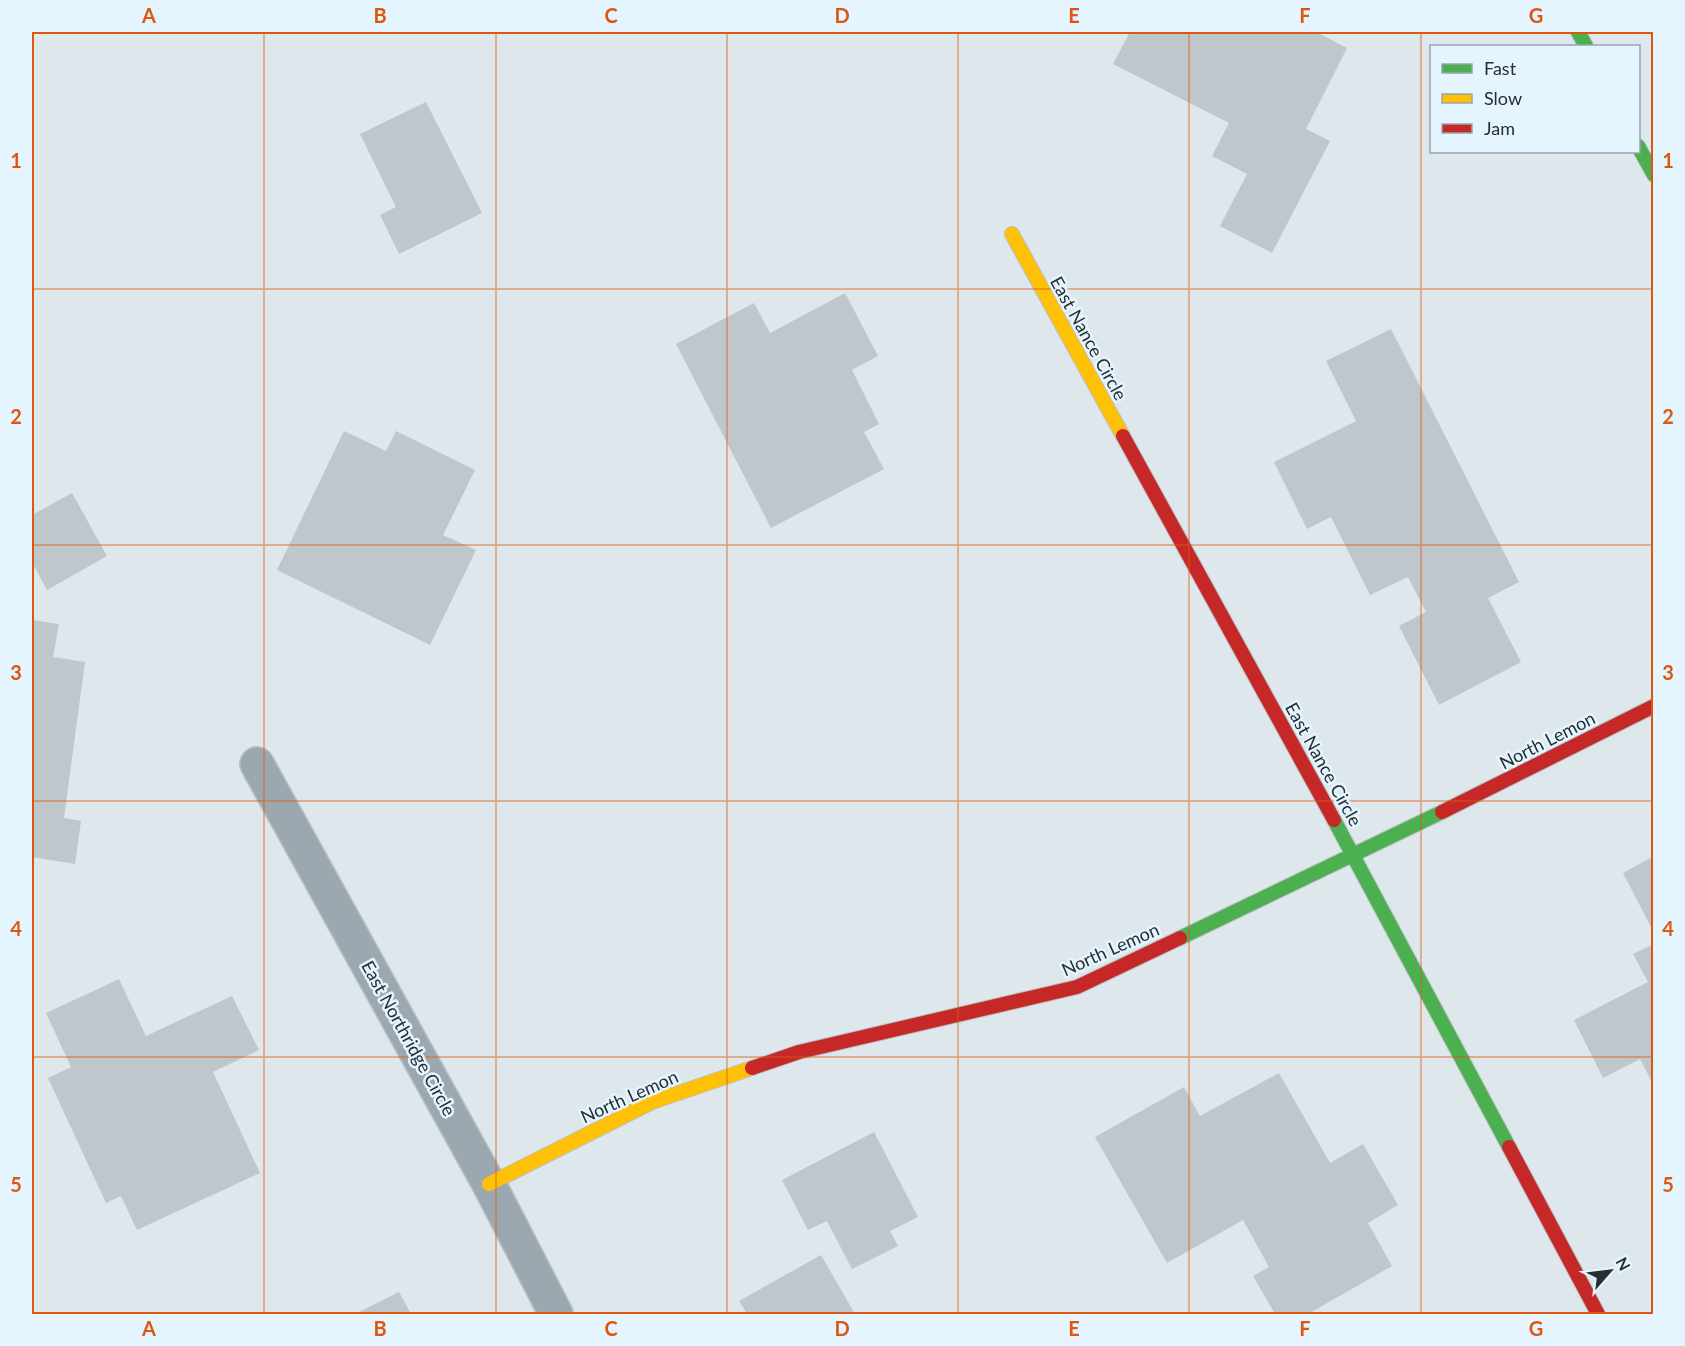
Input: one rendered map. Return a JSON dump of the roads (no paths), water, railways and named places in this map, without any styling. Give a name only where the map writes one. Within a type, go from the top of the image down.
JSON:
[{"type":"street","points":[[1640,150],[1653,175]]},
{"type":"street","name":"East Nance Circle","points":[[1012,234],[1354,856],[1598,1314]]},
{"type":"street","name":"North Lemon","points":[[489,1184],[652,1102],[787,1056],[1077,987],[1354,856],[1653,706]]},
{"type":"street","name":"East Northridge Circle","points":[[257,764],[489,1184],[556,1314]]}]
